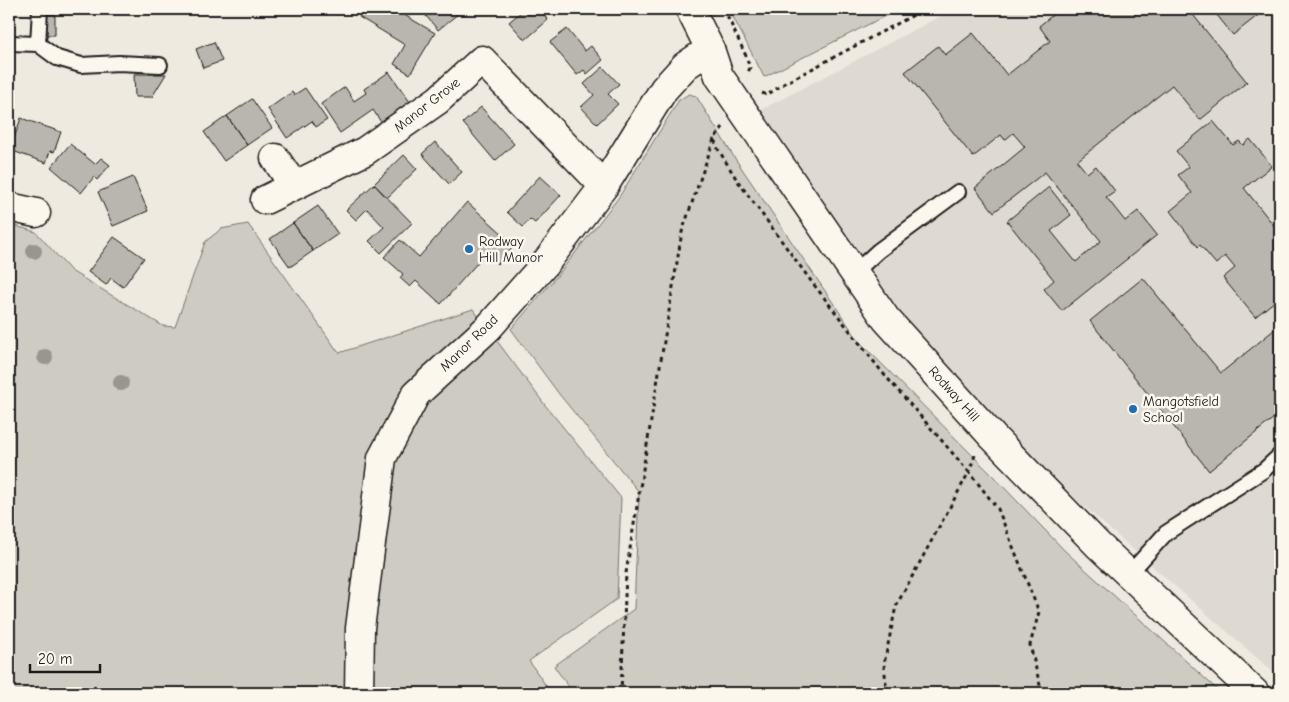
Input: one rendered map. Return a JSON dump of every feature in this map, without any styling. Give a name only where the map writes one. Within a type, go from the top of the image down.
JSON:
[{"type":"street","name":"Rodway Hill","points":[[690,9],[710,49],[719,76],[886,319],[993,437],[1129,574],[1255,693]]},
{"type":"street","name":"Manor Road","points":[[359,693],[360,628],[382,458],[416,394],[488,328],[544,265],[604,186],[664,89],[686,66],[710,49]]},
{"type":"street","name":"Manor Grove","points":[[265,200],[365,151],[438,100],[482,60],[604,186]]},
{"type":"street","points":[[275,158],[294,186]]},
{"type":"street","points":[[9,207],[36,213]]},
{"type":"lane","points":[[38,44],[40,9]]},
{"type":"lane","points":[[9,43],[38,44],[57,58],[81,65],[160,65]]},
{"type":"lane","points":[[854,273],[878,251],[958,192]]},
{"type":"lane","points":[[1129,574],[1166,533],[1264,470],[1280,455]]},
{"type":"path","points":[[760,93],[767,95],[785,83],[924,9]]},
{"type":"path","points":[[621,693],[626,573],[682,232],[714,139]]},
{"type":"path","points":[[887,693],[884,664],[896,606],[969,472],[974,456],[993,437]]},
{"type":"path","points":[[969,472],[998,510],[1038,612],[1030,645],[1042,693]]},
{"type":"shaded area","points":[[729,9],[899,9],[764,77]]},
{"type":"shaded area","name":"Mangotsfield School","points":[[954,9],[1280,9],[1280,678],[1080,503],[890,314],[757,112]]},
{"type":"shaded area","points":[[689,94],[696,96],[734,157],[859,341],[1065,551],[1221,693],[573,693],[554,666],[634,609],[639,492],[559,394],[511,329],[557,276],[619,197],[679,100]]},
{"type":"shaded area","points":[[9,224],[36,232],[71,271],[163,326],[175,327],[205,242],[221,229],[248,224],[339,353],[473,309],[545,405],[621,498],[617,599],[529,661],[551,693],[9,693]]},
{"type":"building","points":[[364,9],[394,9],[435,33],[410,74],[394,64],[405,45],[359,17]]},
{"type":"building","points":[[420,9],[464,9],[438,30]]},
{"type":"building","points":[[520,9],[539,9],[548,20],[525,40],[509,22],[522,11]]},
{"type":"building","points":[[1060,9],[1194,9],[1190,11],[1247,82],[1200,120],[1172,85],[1077,161],[1087,173],[1096,166],[1115,191],[1106,197],[1125,221],[1138,211],[1157,235],[1062,311],[1044,289],[1054,280],[1007,221],[1049,187],[1071,215],[1051,231],[1076,262],[1101,241],[1045,172],[994,212],[975,188],[1025,147],[1013,133],[1005,140],[1001,135],[973,157],[905,72],[938,46],[945,55],[973,33],[1007,75],[1050,41],[1039,26]]},
{"type":"building","points":[[1212,9],[1266,9],[1233,35]]},
{"type":"building","points":[[44,14],[55,14],[55,35],[44,35]]},
{"type":"building","points":[[567,29],[585,51],[591,46],[603,60],[587,74],[584,70],[577,75],[550,42]]},
{"type":"building","points":[[214,42],[222,61],[203,68],[196,49]]},
{"type":"building","points":[[603,67],[619,84],[608,94],[618,104],[597,124],[581,107],[594,95],[584,84]]},
{"type":"building","points":[[389,72],[410,102],[381,122],[373,110],[340,133],[321,104],[345,87],[354,101],[366,93],[364,89]]},
{"type":"building","points":[[134,74],[166,74],[152,97],[135,97]]},
{"type":"building","points":[[305,88],[327,120],[316,127],[312,121],[287,138],[268,109],[292,92],[294,95]]},
{"type":"building","points":[[252,99],[272,128],[247,145],[227,116]]},
{"type":"building","points":[[481,107],[514,144],[495,161],[463,123]]},
{"type":"building","points":[[227,116],[247,145],[224,161],[204,132]]},
{"type":"building","points":[[21,118],[61,132],[54,152],[50,151],[46,163],[10,150]]},
{"type":"building","points":[[1213,121],[1233,145],[1239,141],[1243,145],[1250,139],[1272,166],[1244,188],[1276,228],[1280,225],[1280,297],[1255,317],[1223,278],[1235,268],[1225,256],[1216,264],[1200,245],[1198,247],[1170,211],[1192,193],[1178,175],[1189,167],[1176,151]]},
{"type":"building","points":[[435,142],[462,172],[449,184],[422,154]]},
{"type":"building","points":[[70,144],[95,164],[101,158],[110,165],[97,180],[94,177],[81,193],[51,167]]},
{"type":"building","points":[[404,155],[417,169],[387,198],[374,184]]},
{"type":"building","points":[[540,176],[561,195],[535,223],[530,219],[523,227],[507,212]]},
{"type":"building","points":[[133,177],[148,211],[113,226],[98,192]]},
{"type":"building","points":[[374,184],[412,223],[381,253],[369,241],[384,227],[367,209],[356,220],[346,210]]},
{"type":"building","name":"Rodway Hill Manor","points":[[467,202],[515,245],[498,264],[486,253],[441,304],[416,281],[410,287],[400,278],[403,274],[384,257],[400,240],[419,257]]},
{"type":"building","points":[[318,206],[338,234],[313,251],[293,223]]},
{"type":"building","points":[[293,223],[313,251],[290,267],[270,239]]},
{"type":"building","points":[[114,237],[144,258],[123,287],[111,278],[106,285],[88,272]]},
{"type":"building","points":[[1143,278],[1221,373],[1280,325],[1280,413],[1209,471],[1090,321]]},
{"type":"place","name":"Rodway Hill Manor","points":[[469,249]]},
{"type":"place","name":"Mangotsfield School","points":[[1133,409]]}]
